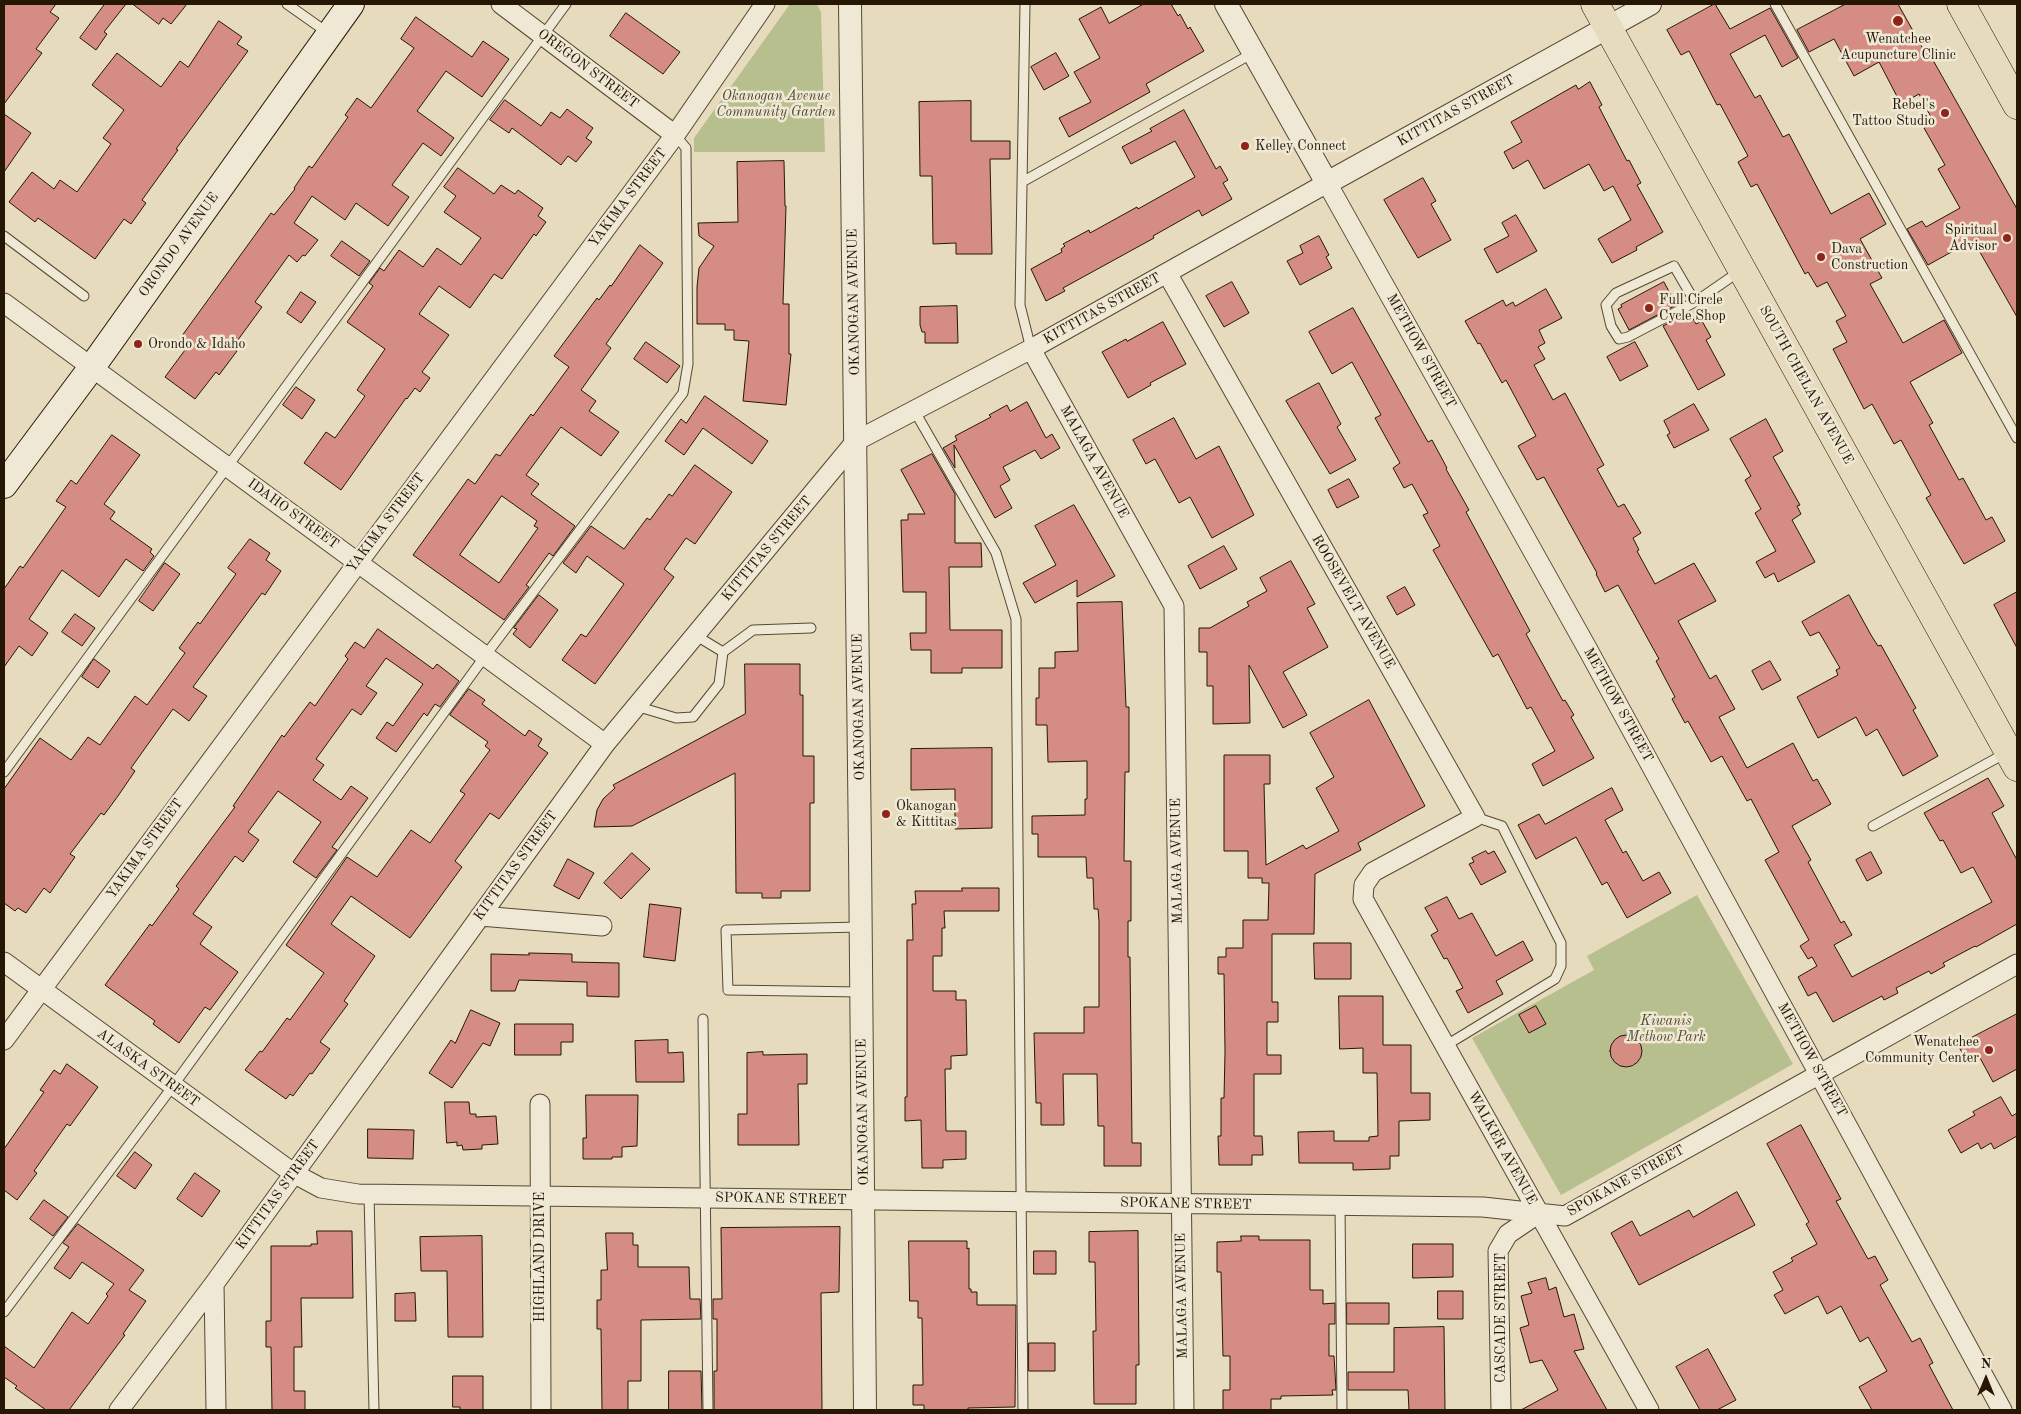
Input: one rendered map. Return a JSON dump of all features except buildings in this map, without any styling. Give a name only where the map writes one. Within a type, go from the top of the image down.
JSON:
[{"type":"main road","name":"ORONDO AVENUE","points":[[4,485],[92,367],[351,4]]},
{"type":"main road","points":[[1961,4],[2017,105]]},
{"type":"main road","name":"SOUTH CHELAN AVENUE","points":[[1601,15],[2013,759]]},
{"type":"street","name":"OREGON STREET","points":[[502,4],[675,135]]},
{"type":"street","name":"YAKIMA STREET","points":[[4,1040],[675,135],[765,4]]},
{"type":"street","name":"OKANOGAN AVENUE","points":[[850,4],[865,1410]]},
{"type":"street","name":"METHOW STREET","points":[[1226,4],[1587,648],[2002,1410]]},
{"type":"street","name":"KITTITAS STREET","points":[[119,1410],[214,1284],[605,744],[856,441],[1031,349],[1327,183],[1601,15],[1650,4]]},
{"type":"street","name":"ROOSEVELT AVENUE","points":[[1167,273],[1475,817]]},
{"type":"street","name":"IDAHO STREET","points":[[4,303],[605,744]]},
{"type":"street","name":"MALAGA AVENUE","points":[[1031,349],[1174,606],[1184,1410]]},
{"type":"street","name":"WALKER AVENUE","points":[[1475,817],[1373,872],[1364,885],[1363,900],[1649,1410]]},
{"type":"street","points":[[480,916],[602,926]]},
{"type":"street","name":"ALASKA STREET","points":[[4,962],[293,1173]]},
{"type":"street","name":"SPOKANE STREET","points":[[293,1173],[321,1188],[369,1194],[1483,1207],[1565,1216],[2017,964]]},
{"type":"street","name":"HIGHLAND DRIVE","points":[[540,1104],[541,1410]]},
{"type":"street","name":"CASCADE STREET","points":[[1501,1410],[1498,1251],[1508,1234],[1539,1213]]},
{"type":"street","points":[[214,1284],[216,1410]]},
{"type":"lane","points":[[287,4],[330,34]]},
{"type":"lane","points":[[4,772],[566,4]]},
{"type":"lane","points":[[1026,4],[1020,305],[1031,349]]},
{"type":"lane","points":[[1775,4],[2017,438]]},
{"type":"lane","points":[[1022,182],[1254,53]]},
{"type":"lane","points":[[4,1312],[173,1086],[485,656],[683,393],[688,364],[686,148],[675,135]]},
{"type":"lane","points":[[4,236],[84,296]]},
{"type":"lane","points":[[1695,302],[1674,266],[1616,294],[1606,306],[1611,326],[1619,339],[1628,337],[1695,302],[1742,269]]},
{"type":"lane","points":[[914,410],[996,553],[1016,619],[1023,1410]]},
{"type":"lane","points":[[636,706],[676,718],[693,717],[719,684],[723,652],[753,630],[811,628]]},
{"type":"lane","points":[[695,635],[723,652]]},
{"type":"lane","points":[[1873,826],[2013,759]]},
{"type":"lane","points":[[1445,1046],[1555,979],[1561,966],[1561,943],[1502,826],[1475,817]]},
{"type":"lane","points":[[861,927],[726,930],[728,990],[862,992]]},
{"type":"lane","points":[[703,1019],[708,1410]]},
{"type":"lane","points":[[369,1194],[374,1410]]},
{"type":"lane","points":[[1340,1205],[1342,1410]]},
{"type":"green space","name":"Okanogan Avenue Community Garden","points":[[790,4],[817,4],[821,12],[825,152],[694,152],[694,138]]},
{"type":"green space","name":"Kiwanis Methow Park","points":[[1697,895],[1793,1064],[1561,1195],[1472,1038],[1594,970],[1587,956]]},
{"type":"place","name":"Wenatchee Acupuncture Clinic","points":[[1898,21]]},
{"type":"place","name":"Rebel's Tattoo Studio","points":[[1945,113]]},
{"type":"place","name":"Kelley Connect","points":[[1245,146]]},
{"type":"place","name":"Spiritual Advisor","points":[[2007,238]]},
{"type":"place","name":"Dava Construction","points":[[1821,257]]},
{"type":"place","name":"Full Circle Cycle Shop","points":[[1649,308]]},
{"type":"place","name":"Orondo & Idaho","points":[[138,344]]},
{"type":"place","name":"Okanogan & Kittitas","points":[[886,814]]},
{"type":"place","name":"Wenatchee Community Center","points":[[1989,1050]]}]
